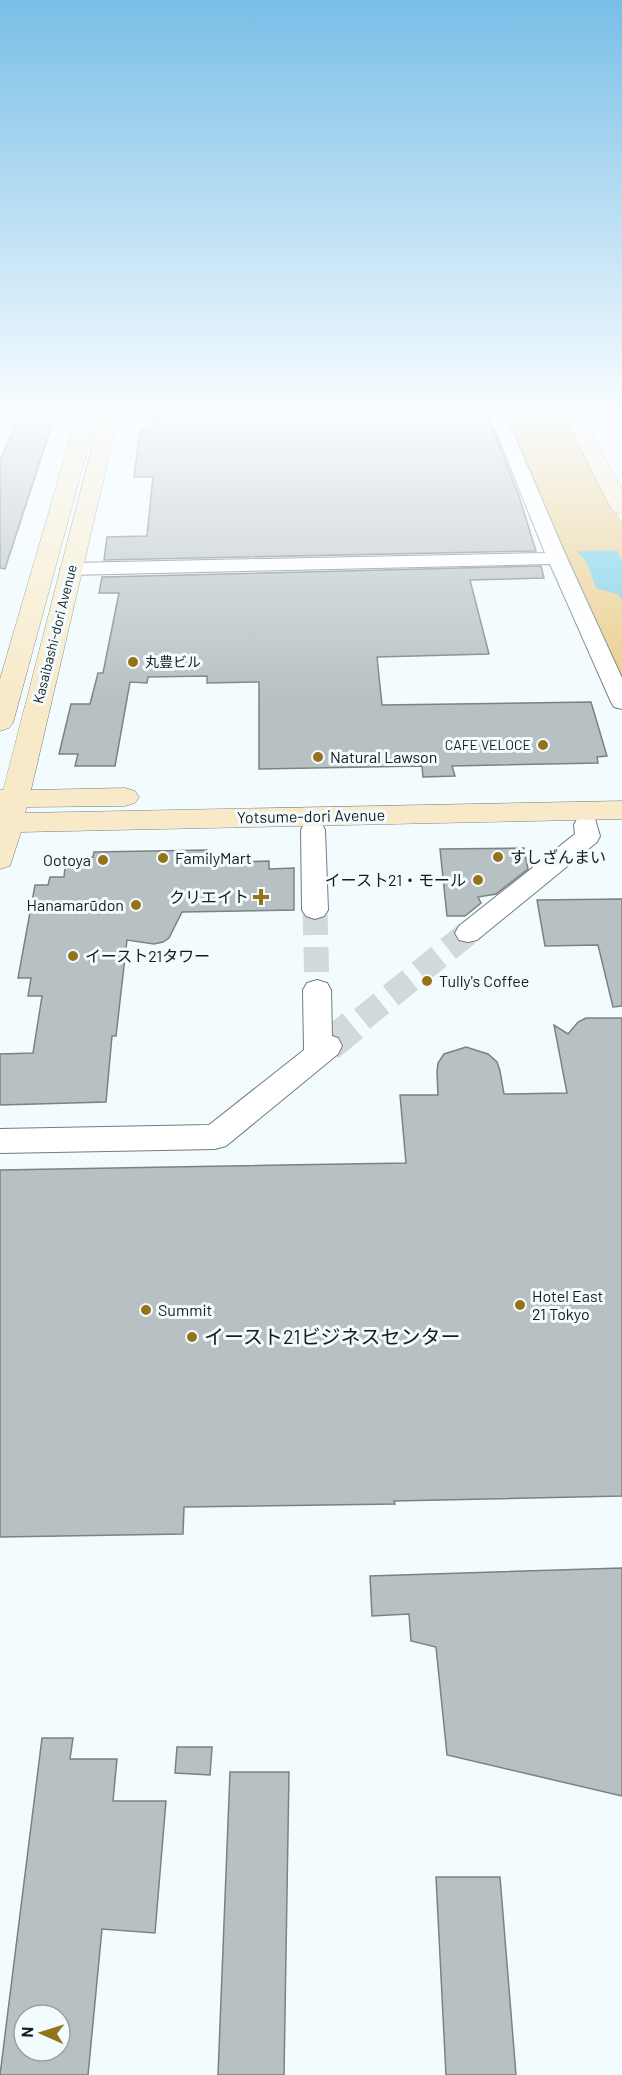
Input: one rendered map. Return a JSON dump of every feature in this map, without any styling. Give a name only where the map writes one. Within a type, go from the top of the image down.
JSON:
[{"type":"main road","name":"Kasaibashi-dori Avenue","points":[[0,723],[62,506]]},
{"type":"main road","name":"Kasaibashi-dori Avenue","points":[[0,859],[6,811],[86,506]]},
{"type":"main road","name":"Yotsume-dori Avenue","points":[[6,811],[622,789]]},
{"type":"main road","name":"Yotsume-dori Avenue","points":[[6,811],[622,810]]},
{"type":"street","points":[[535,506],[622,702]]},
{"type":"street","points":[[70,569],[557,558]]},
{"type":"street","points":[[468,933],[588,836],[586,825]]},
{"type":"street","points":[[313,830],[315,910]]},
{"type":"street","points":[[0,1141],[215,1137],[323,1050],[316,990]]},
{"type":"shaded area","points":[[543,506],[613,506],[622,522],[622,682]]},
{"type":"water","points":[[617,550],[622,561],[622,601],[618,594],[596,588],[587,563],[577,551]]},
{"type":"building","points":[[0,506],[26,506],[5,569],[0,568]]},
{"type":"building","points":[[150,506],[522,506],[536,551],[104,560],[107,537],[147,536]]},
{"type":"building","points":[[541,566],[544,578],[470,580],[489,654],[377,657],[382,705],[591,702],[607,756],[597,757],[598,763],[452,766],[455,776],[423,777],[422,766],[259,769],[259,682],[207,683],[207,676],[148,677],[147,683],[130,682],[115,766],[75,766],[78,754],[59,754],[71,704],[90,704],[98,673],[103,673],[119,593],[99,593],[102,577]]},
{"type":"building","name":"イース卜21・モール","points":[[524,848],[528,869],[496,894],[478,897],[481,903],[465,916],[447,916],[440,849]]},
{"type":"building","name":"イースト21タワー","points":[[207,850],[207,855],[237,854],[237,862],[269,861],[269,869],[294,868],[294,910],[182,912],[169,938],[163,942],[154,944],[127,940],[116,1036],[112,1036],[106,1102],[0,1105],[0,1054],[33,1053],[42,996],[28,996],[31,978],[18,978],[35,885],[48,885],[50,877],[64,877],[65,868],[77,868],[79,858],[93,857],[94,852]]},
{"type":"building","points":[[622,899],[622,1006],[613,1007],[598,945],[545,946],[537,900]]},
{"type":"building","points":[[586,1018],[622,1018],[622,1496],[394,1501],[395,1504],[184,1507],[183,1534],[0,1537],[0,1170],[406,1163],[400,1095],[438,1095],[438,1063],[444,1054],[466,1047],[488,1054],[497,1062],[504,1094],[567,1093],[554,1025],[568,1034],[578,1022]]},
{"type":"building","points":[[622,1568],[622,1796],[447,1755],[436,1647],[411,1641],[409,1614],[372,1616],[370,1576]]},
{"type":"building","points":[[42,1738],[73,1738],[70,1759],[117,1759],[113,1801],[166,1801],[155,1933],[102,1929],[88,2075],[0,2075]]},
{"type":"building","points":[[177,1747],[212,1747],[210,1775],[175,1773]]},
{"type":"building","points":[[230,1772],[289,1772],[284,2075],[218,2075]]},
{"type":"building","points":[[436,1877],[500,1877],[516,2075],[446,2075]]},
{"type":"tunnel","points":[[315,910],[317,990]]},
{"type":"tunnel","points":[[362,1019],[468,933]]},
{"type":"tunnel","points":[[328,1046],[363,1017]]},
{"type":"place","name":"丸豊ビル","points":[[133,662]]},
{"type":"place","name":"CAFE VELOCE","points":[[543,745]]},
{"type":"place","name":"Natural Lawson","points":[[318,757]]},
{"type":"place","name":"すしざんまい","points":[[498,857]]},
{"type":"place","name":"FamilyMart","points":[[163,858]]},
{"type":"place","name":"Ootoya","points":[[103,860]]},
{"type":"place","name":"イース卜21・モール","points":[[478,880]]},
{"type":"place","name":"クリエイト","points":[[261,897]]},
{"type":"place","name":"Hanamarūdon","points":[[136,905]]},
{"type":"place","name":"イースト21タワー","points":[[73,956]]},
{"type":"place","name":"Tully's Coffee","points":[[427,981]]},
{"type":"place","name":"Hotel East 21 Tokyo","points":[[520,1305]]},
{"type":"place","name":"Summit","points":[[146,1310]]},
{"type":"place","name":"イースト21ビジネスセンター","points":[[192,1337]]}]
